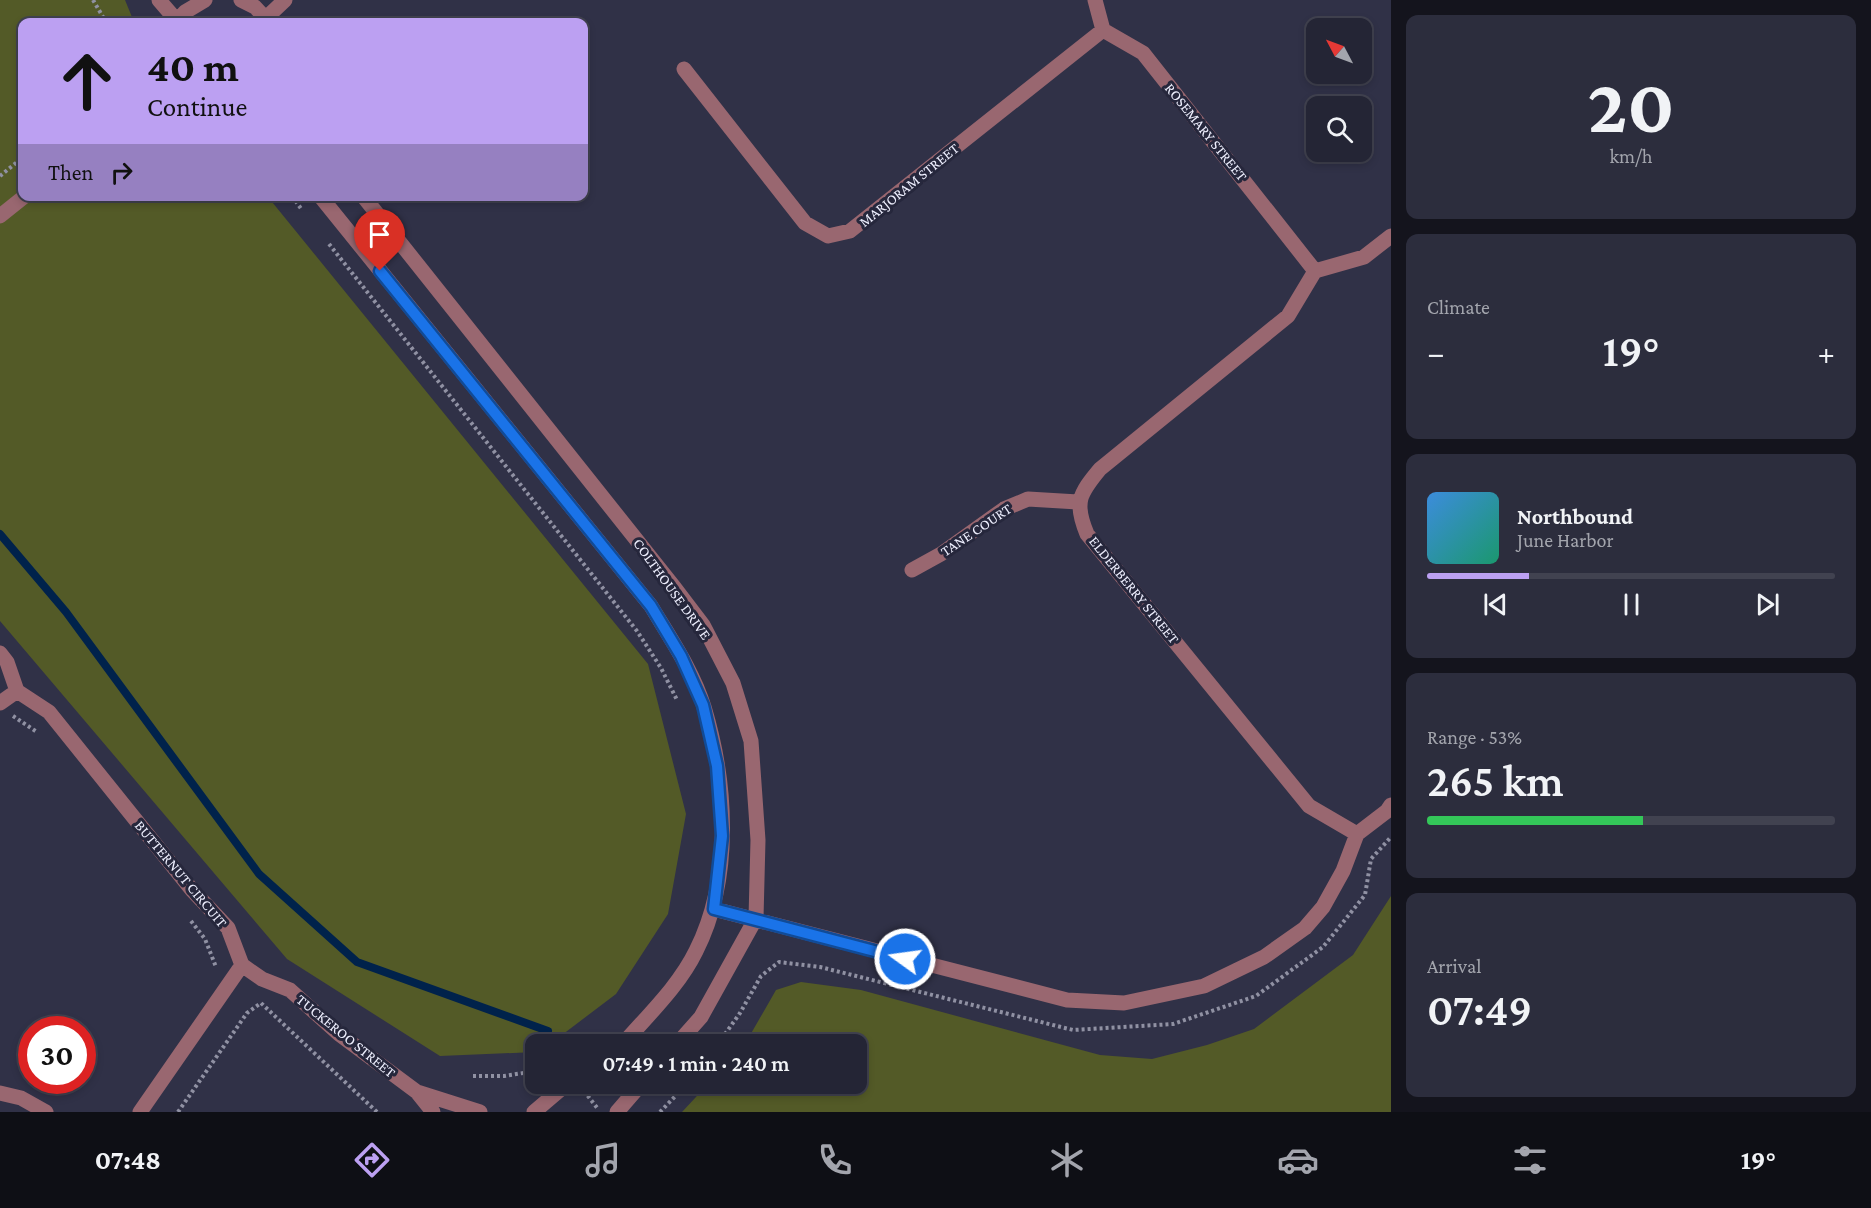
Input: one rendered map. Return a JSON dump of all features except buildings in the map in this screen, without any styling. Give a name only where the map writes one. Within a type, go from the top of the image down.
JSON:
[{"type":"street","points":[[159,0],[173,18]]},
{"type":"street","points":[[180,18],[196,4],[205,0]]},
{"type":"street","points":[[241,0],[255,7],[265,18]]},
{"type":"street","points":[[269,18],[285,0]]},
{"type":"street","points":[[1095,0],[1103,30]]},
{"type":"street","name":"MARJORAM STREET","points":[[684,69],[805,223],[828,236],[850,231],[1103,30]]},
{"type":"street","name":"ROSEMARY STREET","points":[[1103,30],[1143,53],[1315,271]]},
{"type":"street","points":[[0,216],[19,201]]},
{"type":"street","name":"COLTHOUSE DRIVE","points":[[324,201],[651,606],[681,656],[703,705],[717,766],[722,836],[714,909],[696,953],[670,990],[632,1034]]},
{"type":"street","name":"COLTHOUSE DRIVE","points":[[367,201],[703,625],[733,683],[751,741],[758,840],[756,918],[701,1017],[686,1034]]},
{"type":"street","points":[[1078,502],[1086,485],[1100,469],[1288,316],[1315,271],[1364,257],[1391,236]]},
{"type":"street","name":"TANE COURT","points":[[912,570],[942,554],[1004,509],[1028,499],[1078,502]]},
{"type":"street","name":"ELDERBERRY STREET","points":[[1078,502],[1080,518],[1087,534],[1309,806],[1357,834]]},
{"type":"street","points":[[0,653],[8,662],[17,691],[0,703]]},
{"type":"street","name":"BUTTERNUT CIRCUIT","points":[[17,691],[49,712],[192,890],[228,928],[242,965]]},
{"type":"street","points":[[714,909],[1067,1000],[1124,1003],[1204,986],[1264,957],[1305,928],[1323,907],[1343,872],[1357,834],[1391,805]]},
{"type":"street","points":[[140,1112],[242,965]]},
{"type":"street","name":"TUCKEROO STREET","points":[[242,965],[262,979],[290,990],[339,1034],[417,1092],[433,1112]]},
{"type":"street","name":"TUCKEROO STREET","points":[[417,1092],[480,1112]]},
{"type":"street","points":[[0,1093],[21,1098],[46,1112]]},
{"type":"street","points":[[534,1112],[555,1094]]},
{"type":"street","points":[[617,1112],[633,1094]]},
{"type":"path","points":[[93,0],[104,18]]},
{"type":"path","points":[[0,176],[18,161]]},
{"type":"path","points":[[296,201],[306,215]]},
{"type":"path","points":[[328,243],[637,631],[661,668],[682,709]]},
{"type":"path","points":[[178,1112],[248,1013],[261,1003],[377,1112]]},
{"type":"path","points":[[473,1076],[504,1076],[525,1073]]},
{"type":"path","points":[[586,1094],[600,1112]]},
{"type":"path","points":[[660,1112],[677,1094]]},
{"type":"green space","points":[[0,0],[125,0],[132,18],[18,18],[18,201],[271,201],[648,664],[686,814],[668,914],[616,994],[563,1034],[525,1034],[525,1052],[440,1056],[287,959],[0,621]]},
{"type":"green space","points":[[1391,896],[1391,1112],[682,1112],[699,1094],[867,1094],[867,1034],[751,1034],[776,990],[801,982],[861,990],[1100,1055],[1152,1059],[1207,1045],[1254,1029],[1353,955]]},
{"type":"waterway","points":[[0,534],[66,612],[259,874],[357,962],[548,1031]]},
{"type":"route","points":[[380,271],[651,606],[681,656],[703,705],[717,766],[722,836],[714,909],[756,918],[790,930],[905,959]]}]
